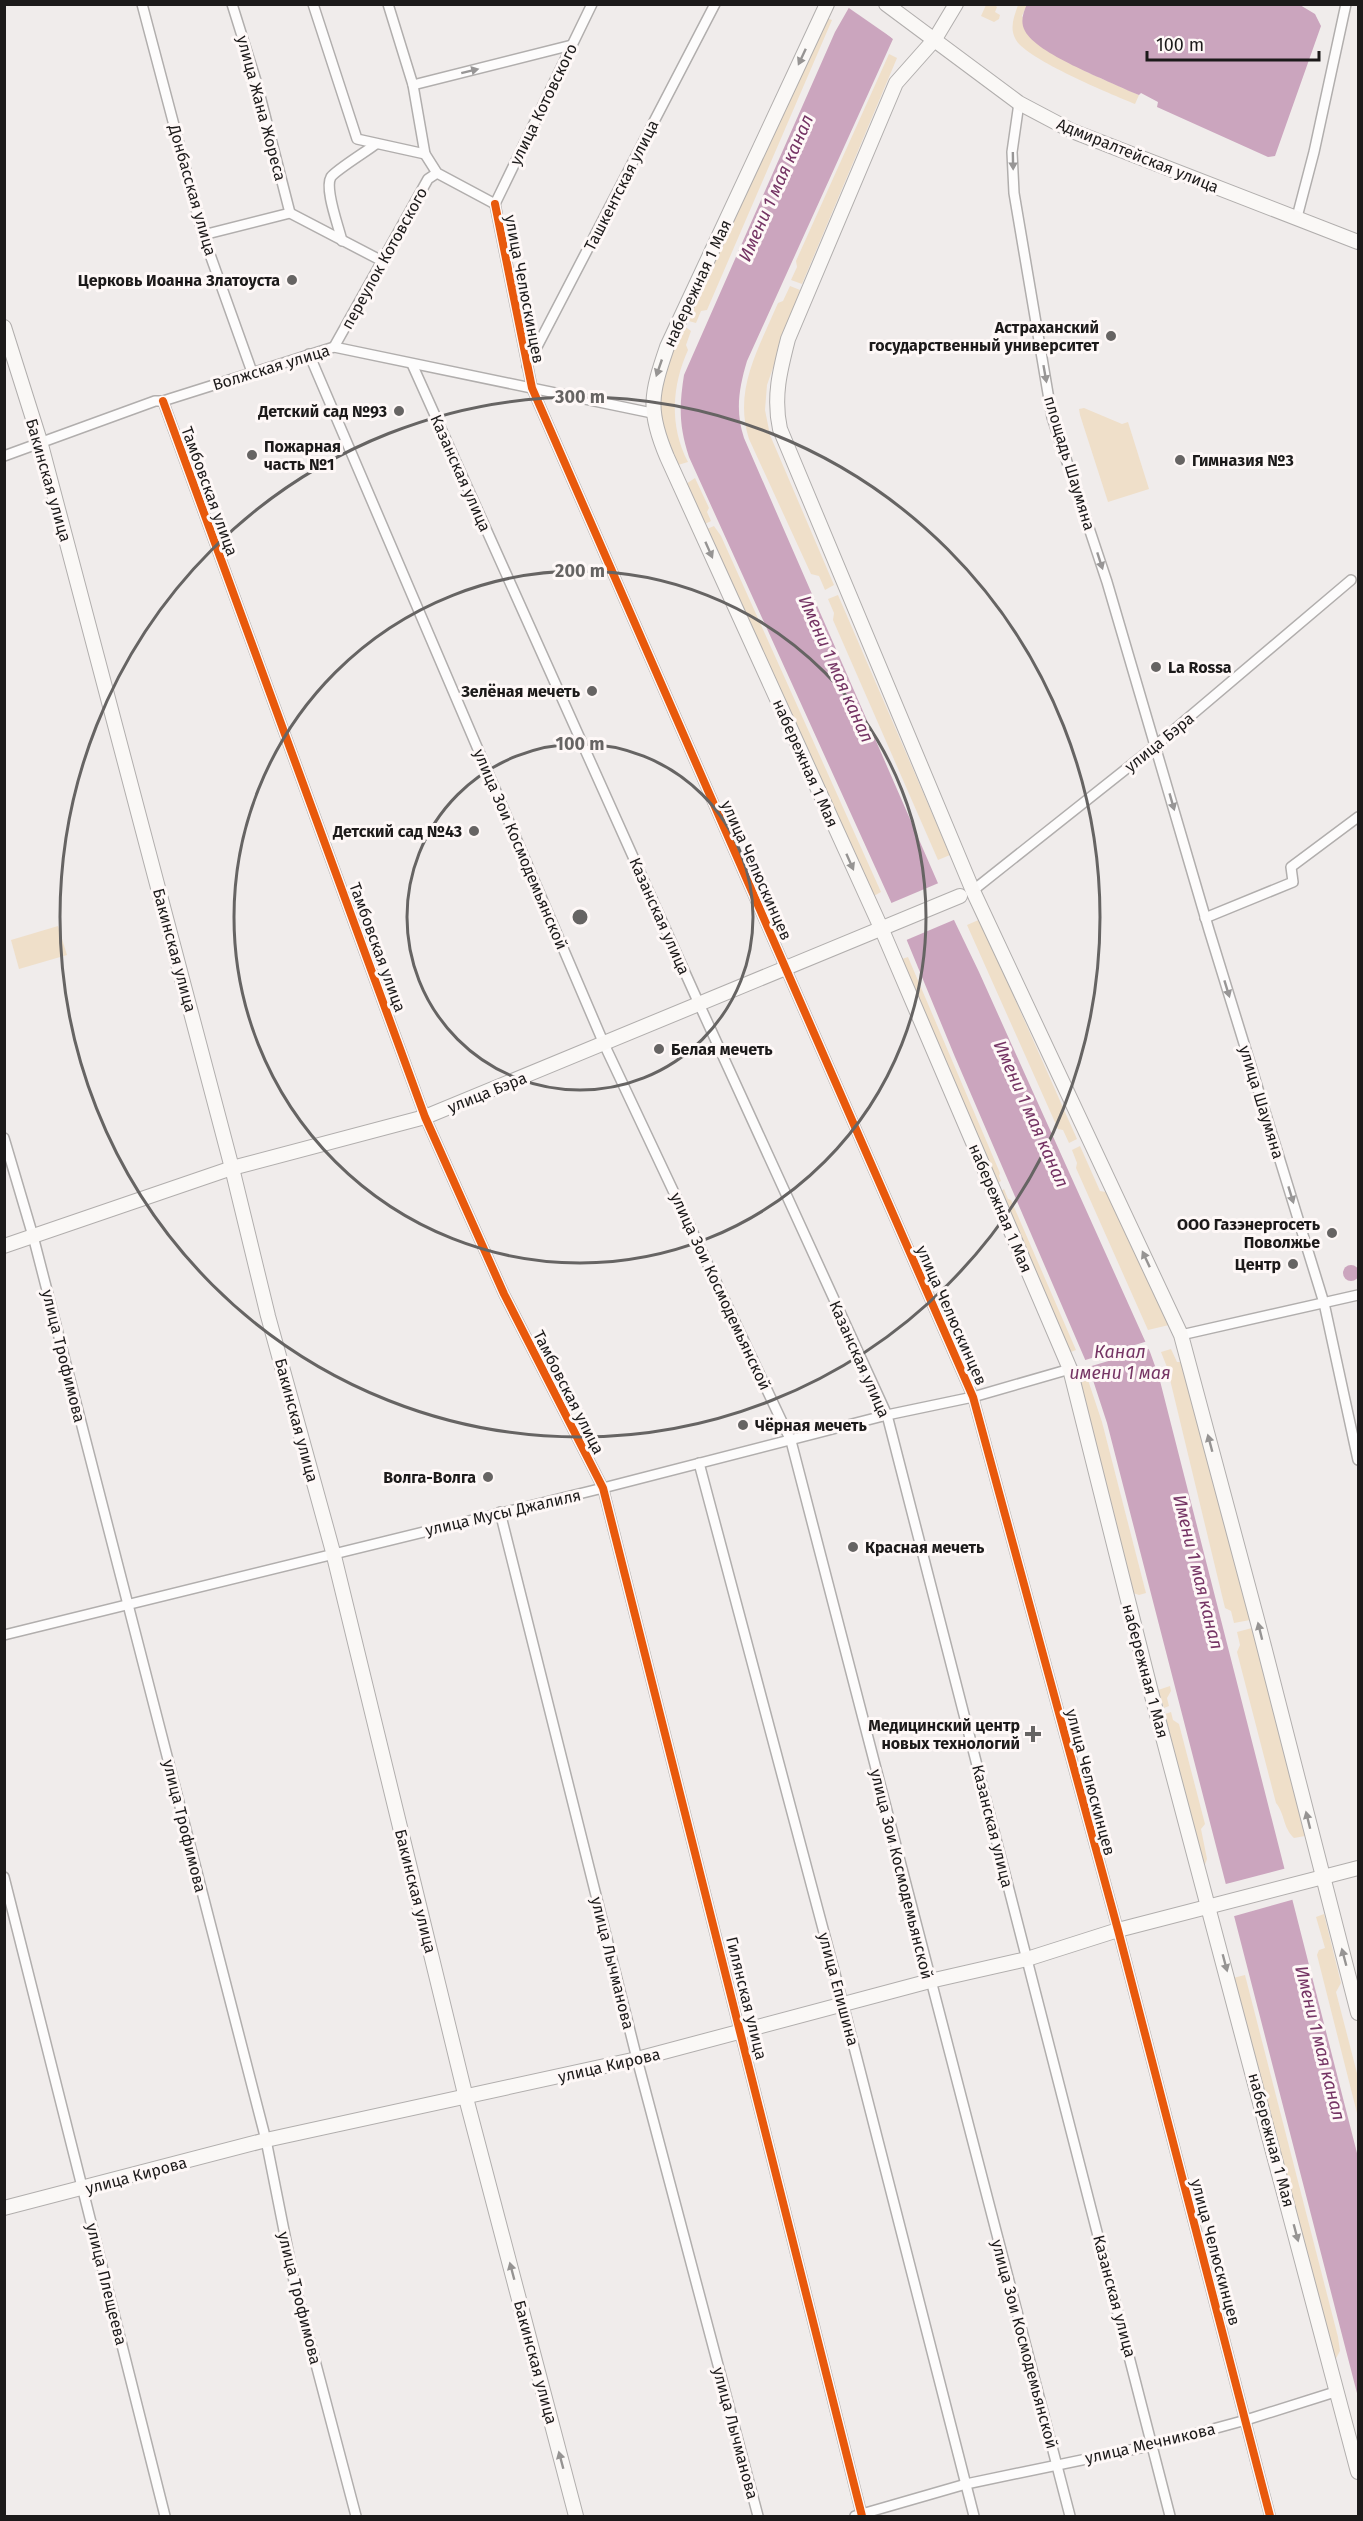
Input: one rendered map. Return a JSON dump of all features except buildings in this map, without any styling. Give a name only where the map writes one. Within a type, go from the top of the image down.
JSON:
[{"type":"main road","name":"набережная 1 Мая","points":[[827,4],[667,347],[653,386],[652,412],[666,457],[886,928],[1070,1369],[1145,1671],[1215,1905],[1359,2472]]},
{"type":"main road","name":"Адмиралтейская улица","points":[[886,4],[1019,103],[1072,131],[1359,242]]},
{"type":"main road","points":[[956,4],[935,39],[896,82],[788,339],[778,377],[776,411],[784,443],[967,894],[1181,1335],[1359,2013]]},
{"type":"main road","name":"Бакинская улица","points":[[4,327],[40,441],[232,1168],[268,1316],[333,1552],[466,2098],[576,2517]]},
{"type":"main road","name":"улица Бэра","points":[[4,1246],[232,1168],[425,1117],[700,1006],[967,894]]},
{"type":"main road","points":[[1323,1877],[1359,1868]]},
{"type":"main road","name":"улица Кирова","points":[[4,2208],[266,2140],[637,2059],[843,2004],[1027,1959],[1118,1930],[1323,1877]]},
{"type":"street","name":"Донбасская улица","points":[[142,4],[203,235],[252,372]]},
{"type":"street","name":"улица Жана Жореса","points":[[232,4],[257,84],[290,213]]},
{"type":"street","points":[[313,4],[357,140],[425,154]]},
{"type":"street","points":[[388,4],[413,85],[425,154],[437,173],[495,204]]},
{"type":"street","name":"улица Котовского","points":[[495,204],[592,4]]},
{"type":"street","name":"Ташкентская улица","points":[[527,366],[715,4]]},
{"type":"street","points":[[1297,217],[1317,141],[1346,4]]},
{"type":"street","points":[[413,85],[573,45]]},
{"type":"street","name":"площадь Шаумяна","points":[[1019,103],[1012,152],[1014,193],[1052,417],[1107,582],[1155,746]]},
{"type":"street","points":[[342,241],[329,192],[329,182],[334,174],[376,144]]},
{"type":"street","name":"переулок Котовского","points":[[334,347],[384,262],[428,179],[437,173]]},
{"type":"street","name":"улица Челюскинцев","points":[[495,204],[532,388],[973,1397],[1118,1930],[1270,2517]]},
{"type":"street","points":[[203,235],[290,213],[384,262]]},
{"type":"street","name":"Волжская улица","points":[[4,456],[155,401],[163,401],[334,347],[652,412]]},
{"type":"street","name":"улица Зои Космодемьянской","points":[[309,354],[604,1044],[790,1440],[1070,2517]]},
{"type":"street","name":"Казанская улица","points":[[412,364],[700,1006],[887,1415],[1154,2445],[1170,2517]]},
{"type":"street","name":"Тамбовская улица","points":[[163,401],[425,1117],[504,1294],[603,1488]]},
{"type":"street","name":"улица Бэра","points":[[967,894],[1155,746],[1351,580]]},
{"type":"street","name":"улица Шаумяна","points":[[1155,746],[1205,918],[1324,1303],[1359,1460]]},
{"type":"street","points":[[1205,918],[1293,882],[1291,867],[1359,817]]},
{"type":"street","name":"улица Трофимова","points":[[4,1138],[33,1236],[266,2140],[294,2282],[356,2517]]},
{"type":"street","points":[[1181,1335],[1359,1295]]},
{"type":"street","name":"улица Мусы Джалиля","points":[[4,1635],[333,1552],[603,1488],[887,1415],[973,1397],[1070,1369]]},
{"type":"street","name":"улица Епишина","points":[[699,1463],[843,2004],[974,2517]]},
{"type":"street","name":"Гилянская улица","points":[[603,1488],[741,2031],[860,2516]]},
{"type":"street","name":"улица Лычманова","points":[[500,1512],[637,2059],[758,2517]]},
{"type":"street","name":"улица Плещеева","points":[[4,1877],[165,2517]]},
{"type":"street","name":"улица Мечникова","points":[[860,2516],[966,2484],[1154,2445],[1246,2420],[1338,2391]]},
{"type":"shaded area","points":[[986,5],[997,7],[995,12],[1000,15],[999,19],[994,22],[981,16]]},
{"type":"shaded area","points":[[1018,5],[1027,5],[1022,16],[1041,46],[1087,72],[1139,95],[1135,104],[1071,76],[1024,48],[1016,40],[1013,31]]},
{"type":"shaded area","points":[[824,17],[832,20],[707,310],[701,311],[696,323],[685,320]]},
{"type":"shaded area","points":[[889,54],[897,58],[802,284],[791,280],[797,267],[796,261]]},
{"type":"shaded area","points":[[790,286],[800,290],[767,385],[765,410],[770,435],[834,585],[825,590],[819,576],[811,574],[749,439],[745,421],[744,403],[750,369],[778,303],[783,301]]},
{"type":"shaded area","points":[[683,325],[691,331],[676,391],[675,420],[688,462],[678,465],[664,427],[661,395],[668,363]]},
{"type":"shaded area","points":[[1084,408],[1122,424],[1128,422],[1149,489],[1108,502],[1080,415],[1079,409]]},
{"type":"shaded area","points":[[695,478],[709,508],[707,512],[711,521],[705,524],[686,484]]},
{"type":"shaded area","points":[[714,526],[721,536],[881,892],[872,897],[707,529]]},
{"type":"shaded area","points":[[838,595],[950,855],[938,860],[833,620],[834,613],[828,599]]},
{"type":"shaded area","points":[[983,918],[1014,987],[1014,997],[1077,1139],[1069,1143],[1063,1130],[1058,1129],[967,925]]},
{"type":"shaded area","points":[[58,926],[67,955],[19,969],[11,940]]},
{"type":"shaded area","points":[[908,957],[1000,1173],[1001,1181],[996,1184],[899,960]]},
{"type":"shaded area","points":[[1080,1146],[1100,1191],[1111,1193],[1169,1325],[1148,1330],[1076,1168],[1077,1163],[1072,1150]]},
{"type":"shaded area","points":[[1004,1189],[1008,1199],[1011,1200],[1076,1350],[1068,1353],[1000,1192]]},
{"type":"shaded area","points":[[1171,1349],[1177,1362],[1182,1362],[1250,1620],[1234,1623],[1231,1611],[1225,1608],[1167,1367],[1161,1352]]},
{"type":"shaded area","points":[[1088,1380],[1102,1422],[1146,1593],[1139,1595],[1133,1593],[1079,1383]]},
{"type":"shaded area","points":[[1252,1628],[1305,1836],[1294,1838],[1290,1834],[1276,1803],[1237,1652],[1240,1645],[1237,1632]]},
{"type":"shaded area","points":[[1170,1686],[1171,1691],[1167,1698],[1169,1706],[1164,1708],[1158,1690]]},
{"type":"shaded area","points":[[1171,1712],[1173,1720],[1179,1724],[1205,1824],[1201,1829],[1207,1859],[1204,1867],[1165,1714]]},
{"type":"shaded area","points":[[1324,1914],[1341,1983],[1336,1992],[1358,2077],[1358,2117],[1317,1955],[1319,1950],[1325,1948],[1316,1917]]},
{"type":"shaded area","points":[[1245,1975],[1338,2337],[1340,2351],[1334,2362],[1233,1978]]},
{"type":"water","name":"Канал имени 1 мая","points":[[851,4],[893,39],[747,361],[739,400],[741,428],[954,920],[1150,1352],[1159,1377],[1358,2157],[1358,2397],[1107,1423],[1090,1371],[891,902],[689,457],[683,436],[681,397],[684,375],[835,32]]},
{"type":"water","points":[[1027,4],[1300,5],[1315,14],[1321,26],[1275,156],[1268,157],[1157,107],[1158,102],[1141,93],[1139,95],[1057,57],[1032,40],[1023,28],[1024,11]]},
{"type":"water","points":[[1351,1265],[1359,1273],[1351,1281],[1343,1273]]},
{"type":"pier","points":[[848,4],[925,4],[895,40],[846,6]]},
{"type":"pier","points":[[941,882],[956,919],[904,941],[889,904]]},
{"type":"pier","points":[[1148,1341],[1152,1348],[1085,1368],[1082,1361]]},
{"type":"pier","points":[[1287,1868],[1295,1899],[1231,1917],[1222,1885]]},
{"type":"cycle path","points":[[495,204],[532,388],[973,1397],[1118,1930],[1270,2516]]},
{"type":"cycle path","points":[[163,401],[425,1117],[504,1294],[603,1488],[862,2516]]},
{"type":"place","name":"Церковь Иоанна Златоуста","points":[[292,280]]},
{"type":"place","name":"Астраханский государственный университет","points":[[1111,336]]},
{"type":"place","name":"Детский сад №93","points":[[399,411]]},
{"type":"place","name":"Пожарная часть №1","points":[[252,455]]},
{"type":"place","name":"Гимназия №3","points":[[1180,460]]},
{"type":"place","name":"La Rossa","points":[[1156,667]]},
{"type":"place","name":"Зелёная мечеть","points":[[592,691]]},
{"type":"place","name":"Детский сад №43","points":[[474,831]]},
{"type":"place","name":"Белая мечеть","points":[[659,1049]]},
{"type":"place","name":"ООО Газэнергосеть Поволжье","points":[[1332,1233]]},
{"type":"place","name":"Центр","points":[[1293,1264]]},
{"type":"place","name":"Чёрная мечеть","points":[[743,1425]]},
{"type":"place","name":"Волга-Волга","points":[[488,1477]]},
{"type":"place","name":"Красная мечеть","points":[[853,1547]]},
{"type":"place","name":"Медицинский центр новых технологий","points":[[1033,1734]]},
{"type":"water label","name":"Имени 1 мая канал","points":[[776,188]]},
{"type":"water label","name":"Имени 1 мая канал","points":[[836,669]]},
{"type":"water label","name":"Имени 1 мая канал","points":[[1031,1114]]},
{"type":"water label","name":"Имени 1 мая канал","points":[[1198,1572]]},
{"type":"water label","name":"Имени 1 мая канал","points":[[1320,2043]]}]
